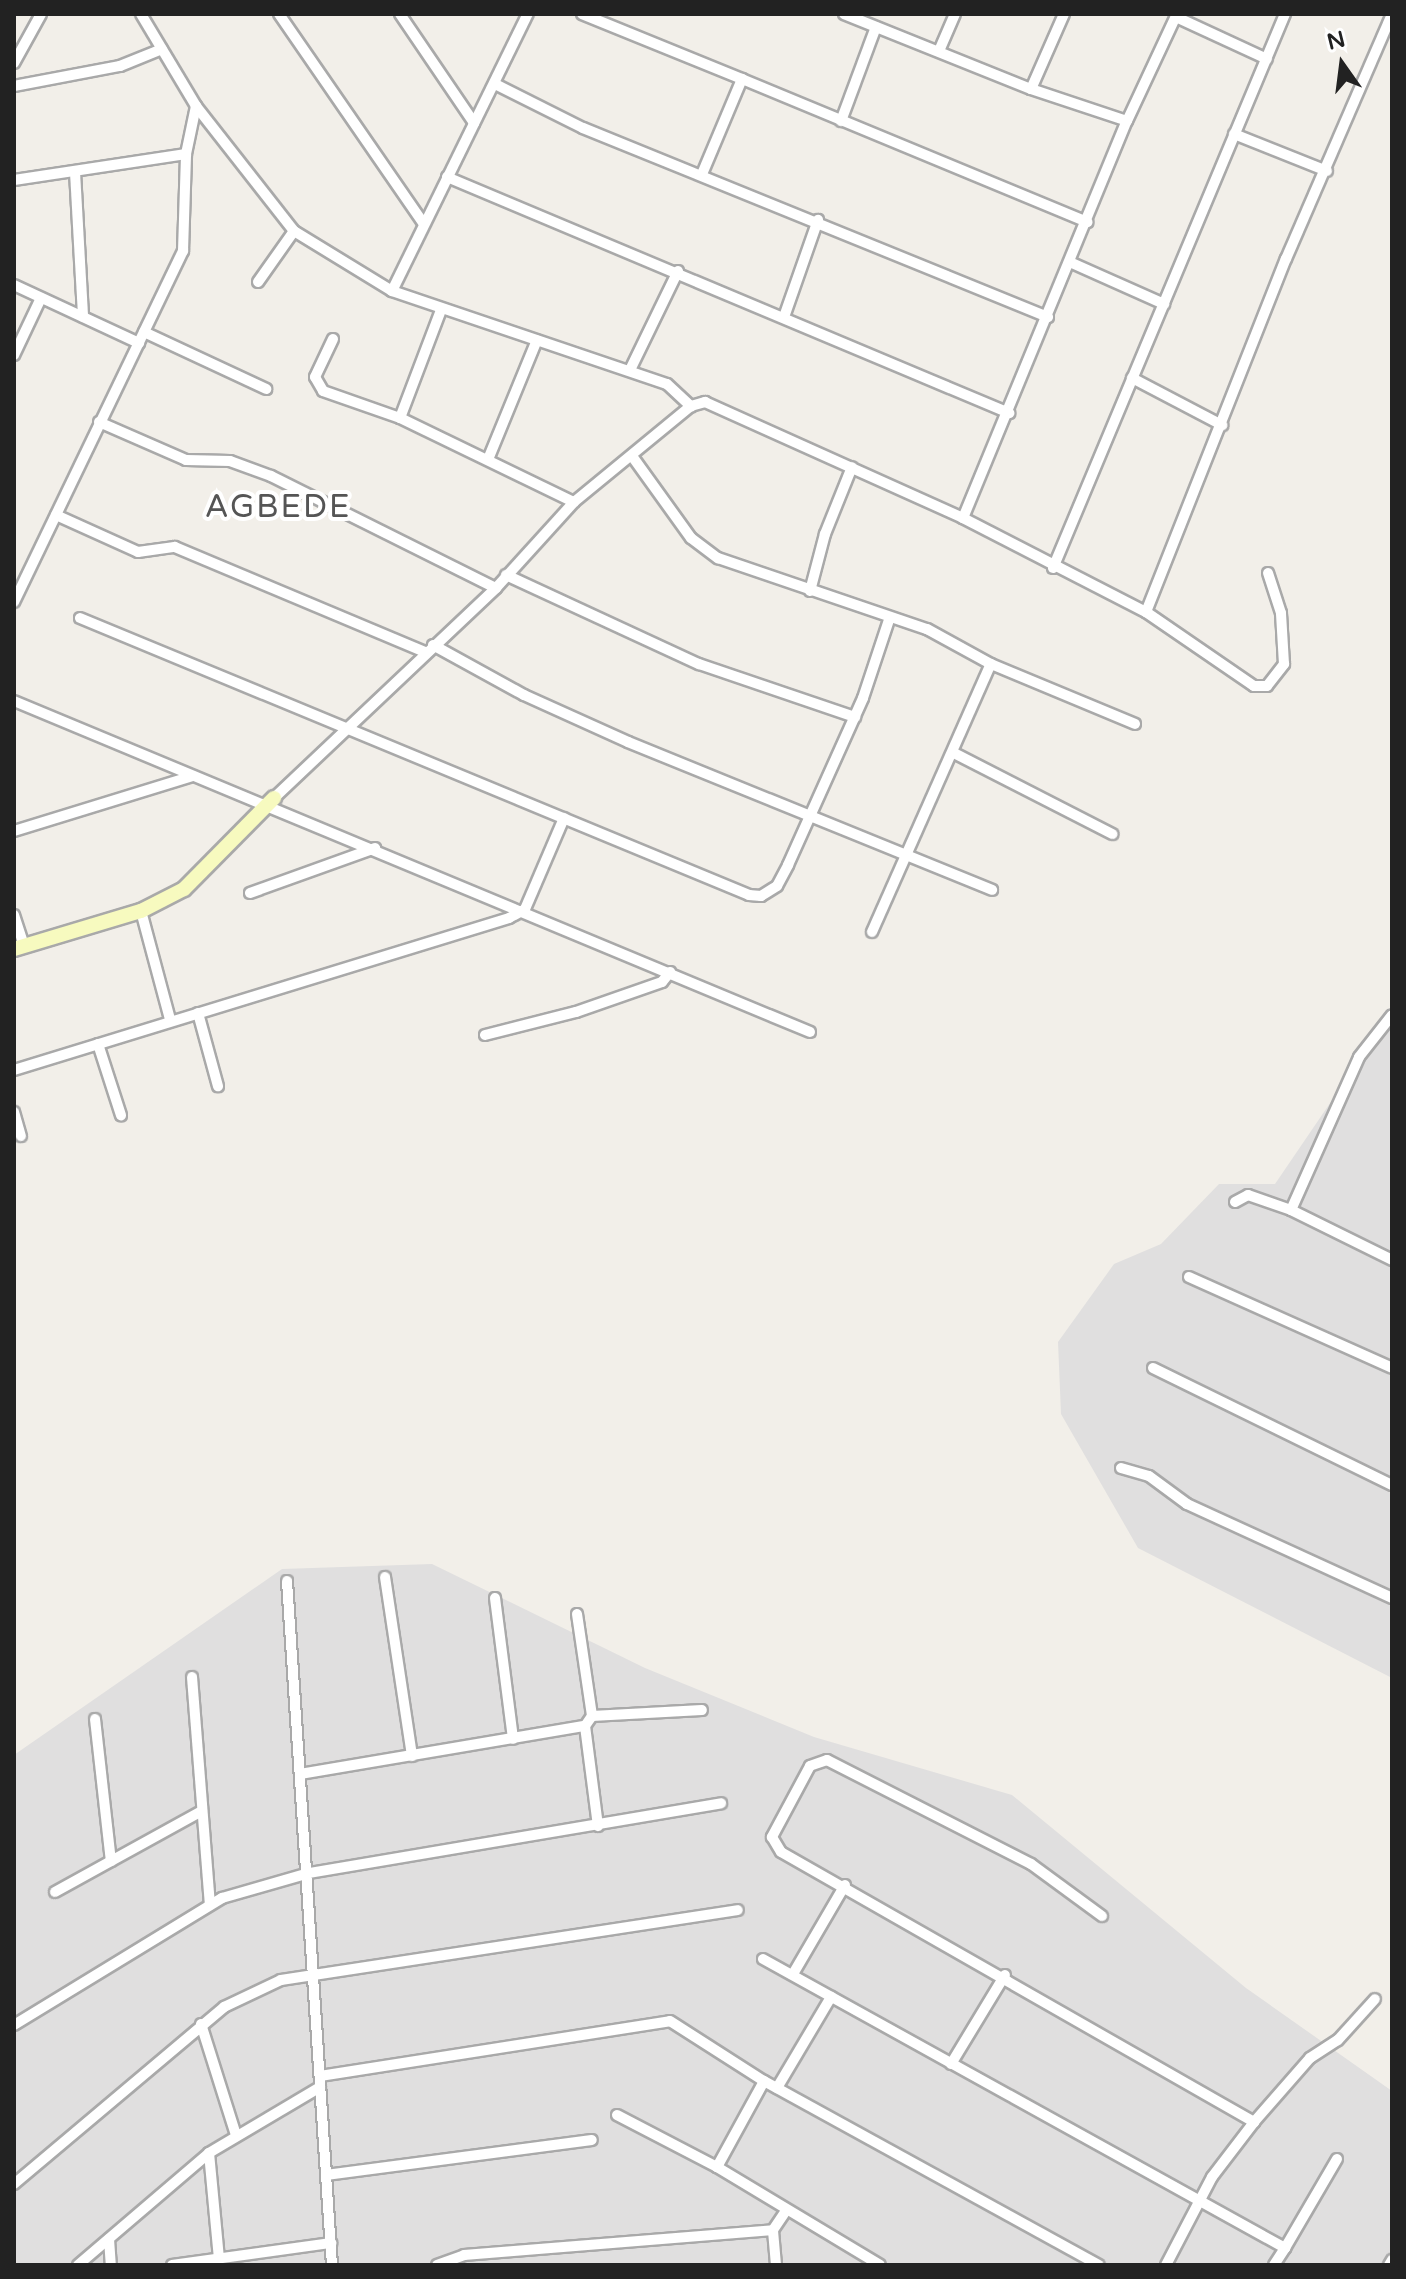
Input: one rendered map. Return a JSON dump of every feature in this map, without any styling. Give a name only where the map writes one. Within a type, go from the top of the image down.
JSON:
[{"type":"street","points":[[14,63],[41,14]]},
{"type":"street","points":[[141,14],[196,106],[294,231],[392,291],[667,384],[691,406]]},
{"type":"street","points":[[279,14],[424,224]]},
{"type":"street","points":[[400,14],[474,123]]},
{"type":"street","points":[[582,14],[1088,222]]},
{"type":"street","points":[[844,14],[1031,89],[1127,121]]},
{"type":"street","points":[[939,51],[955,14]]},
{"type":"street","points":[[1031,89],[1064,14]]},
{"type":"street","points":[[1053,568],[1285,14]]},
{"type":"street","points":[[1146,612],[1286,259],[1327,171],[1392,14]]},
{"type":"street","points":[[963,518],[1072,263],[1127,121],[1177,15],[1267,59]]},
{"type":"street","points":[[392,291],[495,84],[525,16]]},
{"type":"street","points":[[841,121],[876,27]]},
{"type":"street","points":[[14,86],[120,66],[162,49]]},
{"type":"street","points":[[702,174],[742,79]]},
{"type":"street","points":[[495,84],[583,128],[818,220],[1048,317]]},
{"type":"street","points":[[14,602],[183,251],[186,154],[196,106]]},
{"type":"street","points":[[1234,134],[1327,171]]},
{"type":"street","points":[[16,178],[186,154]]},
{"type":"street","points":[[75,172],[83,317]]},
{"type":"street","points":[[447,177],[678,271],[1009,413]]},
{"type":"street","points":[[784,317],[818,220]]},
{"type":"street","points":[[258,282],[294,231]]},
{"type":"street","points":[[1072,263],[1164,304]]},
{"type":"street","points":[[630,370],[678,271]]},
{"type":"street","points":[[14,285],[83,317],[266,389]]},
{"type":"street","points":[[14,355],[41,298]]},
{"type":"street","points":[[400,418],[441,310]]},
{"type":"street","points":[[333,339],[315,377],[318,387],[489,457],[574,502]]},
{"type":"street","points":[[489,457],[537,340]]},
{"type":"street","points":[[1132,378],[1222,425]]},
{"type":"street","points":[[14,915],[19,948],[141,911],[194,881],[345,727],[496,588],[574,502],[691,406],[705,402],[723,407],[963,518],[1053,568],[1146,612],[1203,647],[1237,677],[1254,686],[1267,686],[1284,664],[1285,644],[1268,573]]},
{"type":"street","points":[[99,422],[186,460],[230,461],[271,476],[496,588]]},
{"type":"street","points":[[632,456],[702,549],[810,591],[927,629],[991,664],[1135,724]]},
{"type":"street","points":[[810,591],[825,534],[852,467]]},
{"type":"street","points":[[56,515],[138,552],[175,547],[429,648],[628,742],[907,852],[992,890]]},
{"type":"street","points":[[506,575],[699,664],[855,717]]},
{"type":"street","points":[[80,618],[749,895],[761,896],[777,886],[855,717],[890,617]]},
{"type":"street","points":[[872,932],[991,664]]},
{"type":"street","points":[[14,701],[193,776],[271,801],[810,1032]]},
{"type":"street","points":[[954,753],[1112,834]]},
{"type":"street","points":[[14,831],[193,776]]},
{"type":"street","points":[[14,1070],[170,1019],[503,921],[525,909],[564,818]]},
{"type":"street","points":[[250,893],[375,848]]},
{"type":"street","points":[[141,911],[170,1019]]},
{"type":"street","points":[[485,1035],[604,1003],[662,982],[670,972]]},
{"type":"street","points":[[198,1013],[218,1086]]},
{"type":"street","points":[[1291,1210],[1359,1057],[1392,1015]]},
{"type":"street","points":[[98,1044],[121,1115]]},
{"type":"street","points":[[14,1112],[21,1136]]},
{"type":"street","points":[[1235,1202],[1248,1195],[1291,1210],[1392,1260]]},
{"type":"street","points":[[1189,1277],[1392,1368]]},
{"type":"street","points":[[1153,1368],[1185,1388],[1246,1411],[1392,1485]]},
{"type":"street","points":[[1121,1468],[1149,1476],[1187,1504],[1392,1598]]},
{"type":"street","points":[[385,1577],[412,1756]]},
{"type":"street","points":[[287,1581],[309,1873],[332,2265]]},
{"type":"street","points":[[495,1598],[513,1739]]},
{"type":"street","points":[[577,1614],[598,1826]]},
{"type":"street","points":[[192,1677],[200,1812],[210,1904]]},
{"type":"street","points":[[300,1774],[513,1739],[588,1721],[702,1710]]},
{"type":"street","points":[[95,1719],[111,1861]]},
{"type":"street","points":[[1102,1916],[1031,1864],[827,1760],[817,1760],[790,1801],[773,1843],[1254,2122]]},
{"type":"street","points":[[16,2020],[210,1904],[309,1873],[721,1803]]},
{"type":"street","points":[[55,1892],[200,1812]]},
{"type":"street","points":[[793,1974],[845,1885]]},
{"type":"street","points":[[14,2184],[201,2024],[245,1994],[314,1974],[738,1910]]},
{"type":"street","points":[[763,1959],[1199,2204],[1285,2248]]},
{"type":"street","points":[[951,2064],[1005,1975]]},
{"type":"street","points":[[777,2088],[831,1997]]},
{"type":"street","points":[[1166,2265],[1219,2166],[1310,2058],[1338,2040],[1375,1999]]},
{"type":"street","points":[[78,2265],[209,2153],[320,2081],[670,2021],[764,2081],[1099,2265]]},
{"type":"street","points":[[201,2024],[236,2135]]},
{"type":"street","points":[[717,2167],[764,2081]]},
{"type":"street","points":[[617,2115],[717,2167],[785,2212],[880,2265]]},
{"type":"street","points":[[326,2175],[592,2140]]},
{"type":"street","points":[[209,2153],[219,2258]]},
{"type":"street","points":[[1274,2265],[1337,2159]]},
{"type":"street","points":[[776,2265],[773,2230],[785,2212]]},
{"type":"street","points":[[437,2265],[464,2255],[773,2230]]},
{"type":"street","points":[[109,2239],[111,2265]]},
{"type":"street","points":[[172,2265],[331,2243]]},
{"type":"street","points":[[1389,2265],[1392,2260]]},
{"type":"shaded area","points":[[1392,1012],[1392,1678],[1138,1548],[1061,1414],[1058,1342],[1114,1264],[1161,1244],[1219,1184],[1275,1184]]},
{"type":"shaded area","points":[[432,1564],[645,1668],[814,1737],[1012,1795],[1246,1988],[1392,2091],[1392,2265],[14,2265],[14,1755],[282,1569]]},
{"type":"district","name":"AGBEDE","points":[[278,507]]}]
